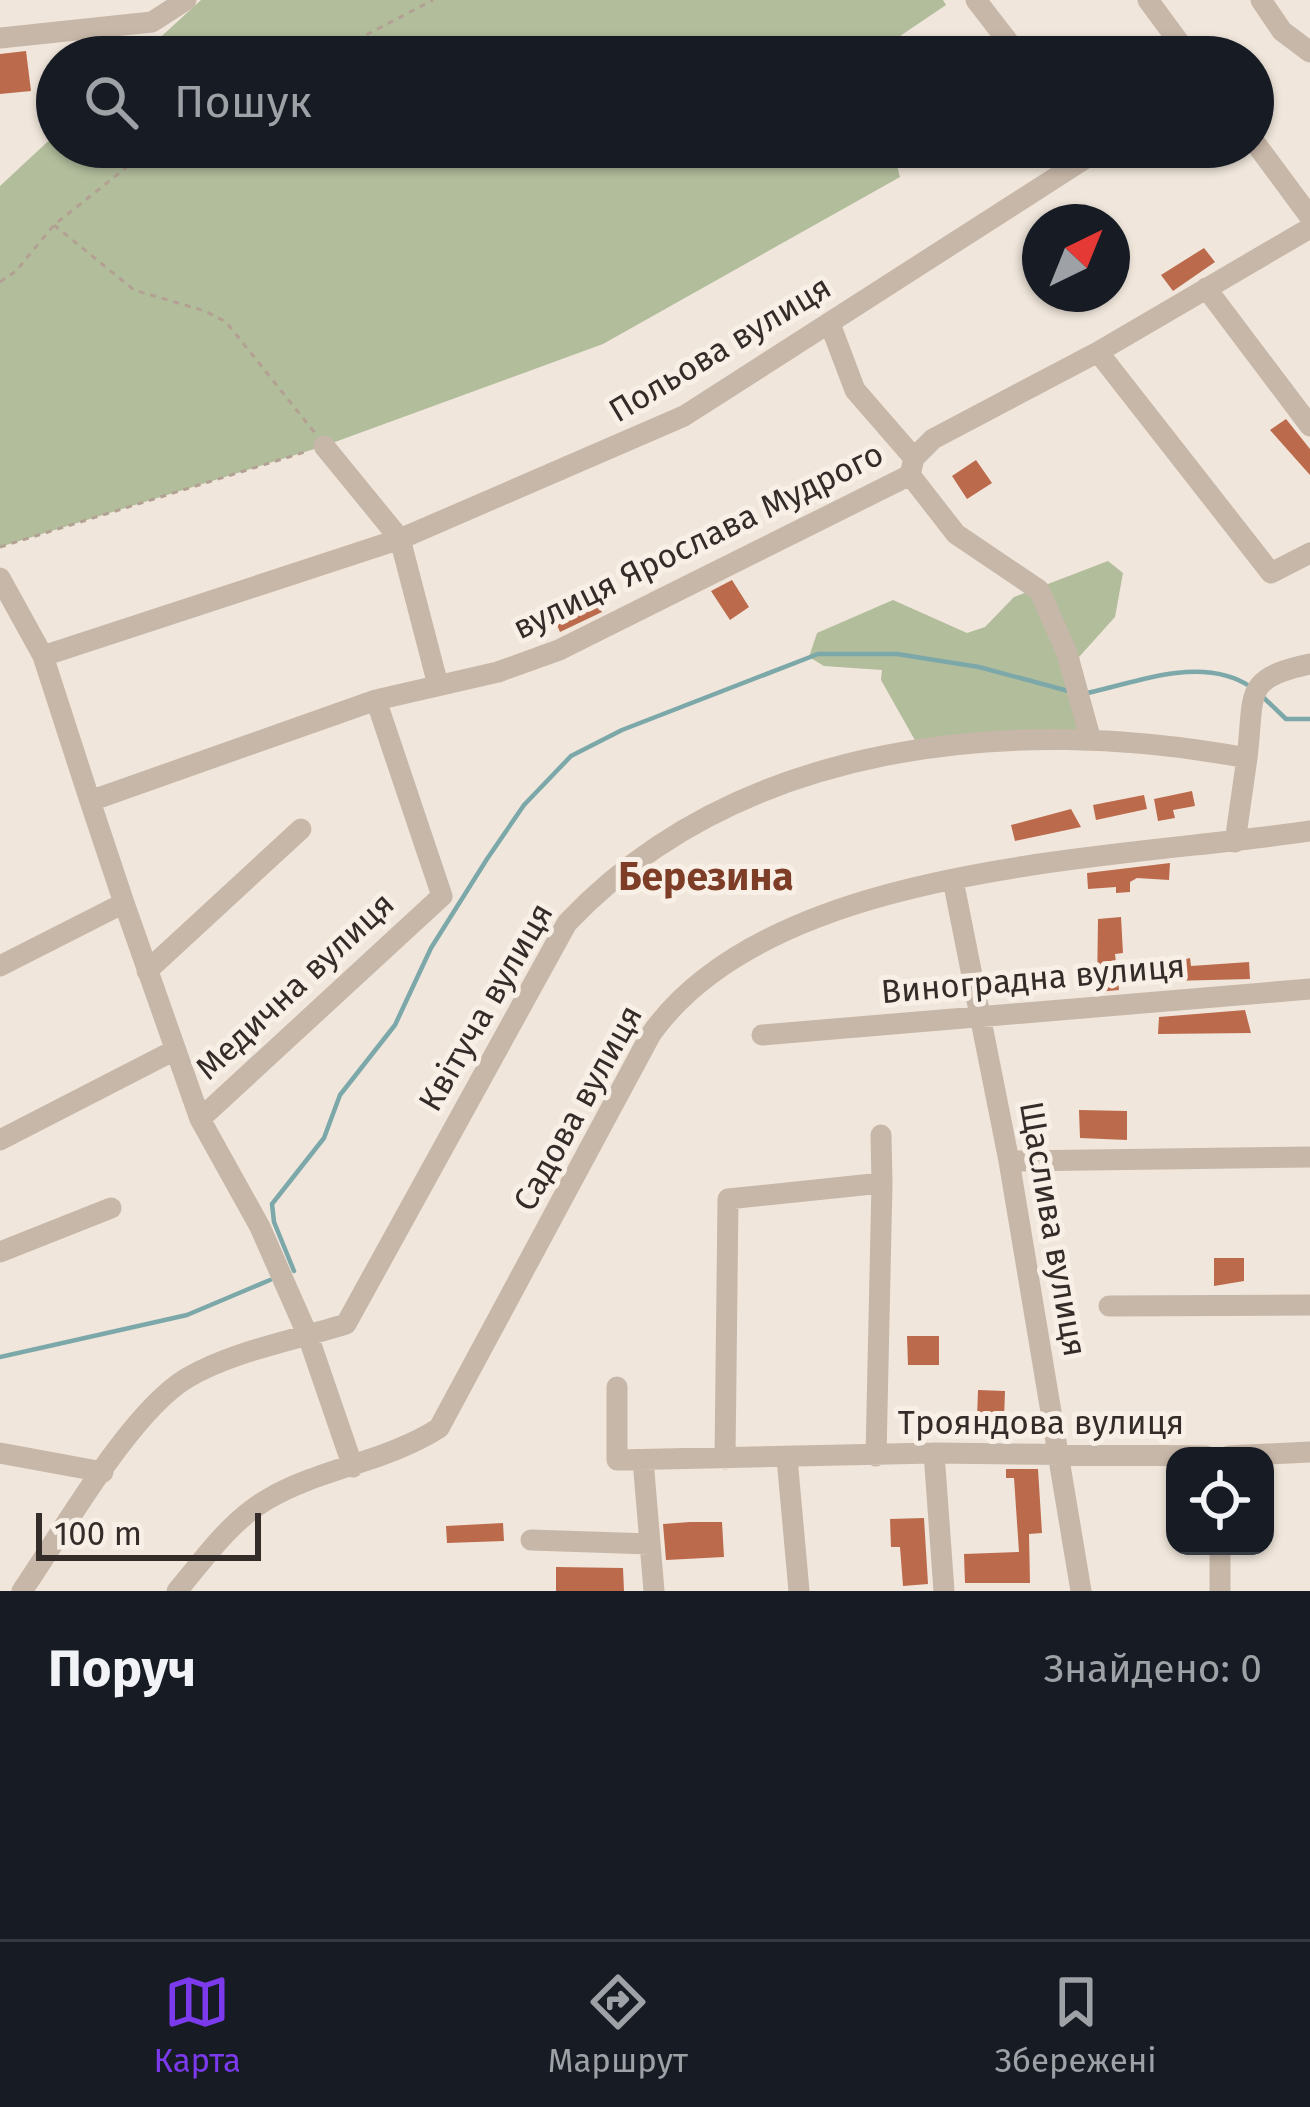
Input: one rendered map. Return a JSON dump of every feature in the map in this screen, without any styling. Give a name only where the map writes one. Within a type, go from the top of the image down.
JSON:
[{"type":"street","points":[[0,38],[152,22],[186,0]]},
{"type":"street","points":[[976,0],[1004,36]]},
{"type":"street","points":[[1148,0],[1175,36]]},
{"type":"street","points":[[1261,0],[1282,31],[1310,52]]},
{"type":"street","name":"Польова вулиця","points":[[43,656],[400,539],[655,431],[1071,168]]},
{"type":"street","points":[[1274,168],[1310,217]]},
{"type":"street","name":"вулиця Ярослава Мудрого","points":[[90,801],[376,700],[559,650],[912,467],[933,439],[1098,352],[1310,228]]},
{"type":"street","points":[[1206,288],[1310,426]]},
{"type":"street","points":[[830,324],[855,390],[956,534],[1039,590],[1075,674],[1090,737]]},
{"type":"street","points":[[1098,352],[1271,573],[1310,553]]},
{"type":"street","points":[[324,446],[400,539],[438,686]]},
{"type":"street","points":[[0,578],[43,656],[124,903],[0,966]]},
{"type":"street","points":[[1235,842],[1258,683],[1271,672],[1310,664]]},
{"type":"street","name":"Медична вулиця","points":[[200,1119],[442,896],[376,700]]},
{"type":"street","name":"Квітуча вулиця","points":[[22,1591],[103,1472],[159,1402],[185,1379],[346,1324],[359,1308],[567,922],[616,878],[704,817],[765,788],[978,740],[1090,737],[1188,746],[1247,758]]},
{"type":"street","points":[[147,970],[301,830]]},
{"type":"street","name":"Садова вулиця","points":[[177,1591],[240,1518],[272,1497],[403,1451],[439,1428],[630,1070],[675,1005],[768,935],[858,904],[953,880],[1310,831]]},
{"type":"street","name":"Щаслива вулиця","points":[[953,880],[1009,1161],[1081,1591]]},
{"type":"street","name":"Медична вулиця","points":[[124,903],[200,1119],[260,1227],[308,1336],[353,1467]]},
{"type":"street","name":"Виноградна вулиця","points":[[762,1035],[1310,989]]},
{"type":"street","name":"Медична вулиця","points":[[0,1140],[173,1052]]},
{"type":"street","name":"Трояндова вулиця","points":[[876,1456],[881,1135]]},
{"type":"street","points":[[1009,1161],[1310,1157]]},
{"type":"street","points":[[725,1459],[728,1199],[882,1183]]},
{"type":"street","points":[[0,1252],[111,1208]]},
{"type":"street","points":[[1108,1306],[1310,1305]]},
{"type":"street","points":[[617,1387],[617,1460],[643,1460],[655,1591]]},
{"type":"street","name":"Трояндова вулиця","points":[[1274,1454],[1310,1452]]},
{"type":"street","points":[[0,1453],[103,1472]]},
{"type":"street","points":[[934,1454],[944,1591]]},
{"type":"street","name":"Трояндова вулиця","points":[[643,1460],[1166,1455]]},
{"type":"street","points":[[787,1457],[799,1591]]},
{"type":"street","points":[[531,1540],[650,1544]]},
{"type":"street","points":[[1220,1555],[1220,1591]]},
{"type":"path","points":[[365,36],[434,0]]},
{"type":"path","points":[[0,282],[16,272],[53,225],[125,168]]},
{"type":"path","points":[[0,547],[324,446],[226,322],[205,310],[134,290],[53,225]]},
{"type":"green space","points":[[201,0],[943,0],[946,5],[900,36],[162,36]]},
{"type":"green space","points":[[36,153],[36,168],[898,168],[900,177],[603,344],[324,446],[0,547],[0,186]]},
{"type":"green space","points":[[1108,561],[1123,573],[1115,617],[1079,657],[1090,737],[921,751],[881,680],[882,670],[824,666],[809,657],[817,633],[893,600],[967,633],[985,627],[1014,597]]},
{"type":"building","points":[[26,51],[31,91],[0,94],[0,54]]},
{"type":"building","points":[[1204,248],[1215,262],[1173,291],[1161,275]]},
{"type":"building","points":[[1286,419],[1310,449],[1310,475],[1270,430]]},
{"type":"building","points":[[976,460],[992,483],[967,499],[952,476]]},
{"type":"building","points":[[732,580],[749,607],[730,620],[711,591]]},
{"type":"building","points":[[595,597],[602,612],[560,632],[551,611],[563,606],[566,612]]},
{"type":"building","points":[[1192,791],[1195,806],[1173,810],[1175,818],[1158,821],[1154,799]]},
{"type":"building","points":[[1144,795],[1147,809],[1096,820],[1093,805]]},
{"type":"building","points":[[1071,809],[1081,827],[1015,841],[1011,825]]},
{"type":"building","points":[[1170,863],[1169,880],[1137,878],[1130,882],[1130,892],[1116,893],[1116,887],[1088,889],[1087,873]]},
{"type":"building","points":[[1121,917],[1123,953],[1115,954],[1119,990],[1097,992],[1098,919]]},
{"type":"building","points":[[1190,958],[1191,966],[1249,962],[1250,979],[1169,981],[1167,964]]},
{"type":"building","points":[[1245,1010],[1251,1033],[1158,1034],[1159,1017]]},
{"type":"building","points":[[1079,1110],[1127,1111],[1127,1140],[1080,1138]]},
{"type":"building","points":[[1214,1258],[1244,1258],[1244,1281],[1214,1286]]},
{"type":"building","points":[[907,1336],[939,1336],[939,1365],[908,1365]]},
{"type":"building","points":[[978,1390],[1005,1391],[1004,1420],[977,1419]]},
{"type":"building","points":[[1006,1469],[1038,1469],[1042,1533],[1029,1534],[1030,1583],[965,1583],[964,1554],[1019,1552],[1014,1478],[1006,1478]]},
{"type":"building","points":[[924,1518],[928,1584],[903,1586],[900,1547],[891,1547],[890,1519]]},
{"type":"building","points":[[722,1522],[724,1557],[666,1560],[663,1524]]},
{"type":"building","points":[[503,1523],[504,1541],[447,1543],[446,1526]]},
{"type":"building","points":[[556,1567],[623,1568],[624,1591],[556,1591]]},
{"type":"waterway","points":[[294,1271],[274,1222],[272,1204],[324,1138],[340,1095],[395,1025],[431,948],[487,859],[524,805],[571,756],[622,730],[818,654],[897,654],[979,667],[1072,692]]},
{"type":"waterway","points":[[1083,694],[1190,672],[1232,677],[1251,687]]},
{"type":"waterway","points":[[1264,698],[1286,719],[1310,719]]},
{"type":"waterway","points":[[0,1357],[187,1315],[270,1280]]},
{"type":"district","name":"Березина","points":[[706,877]]}]
